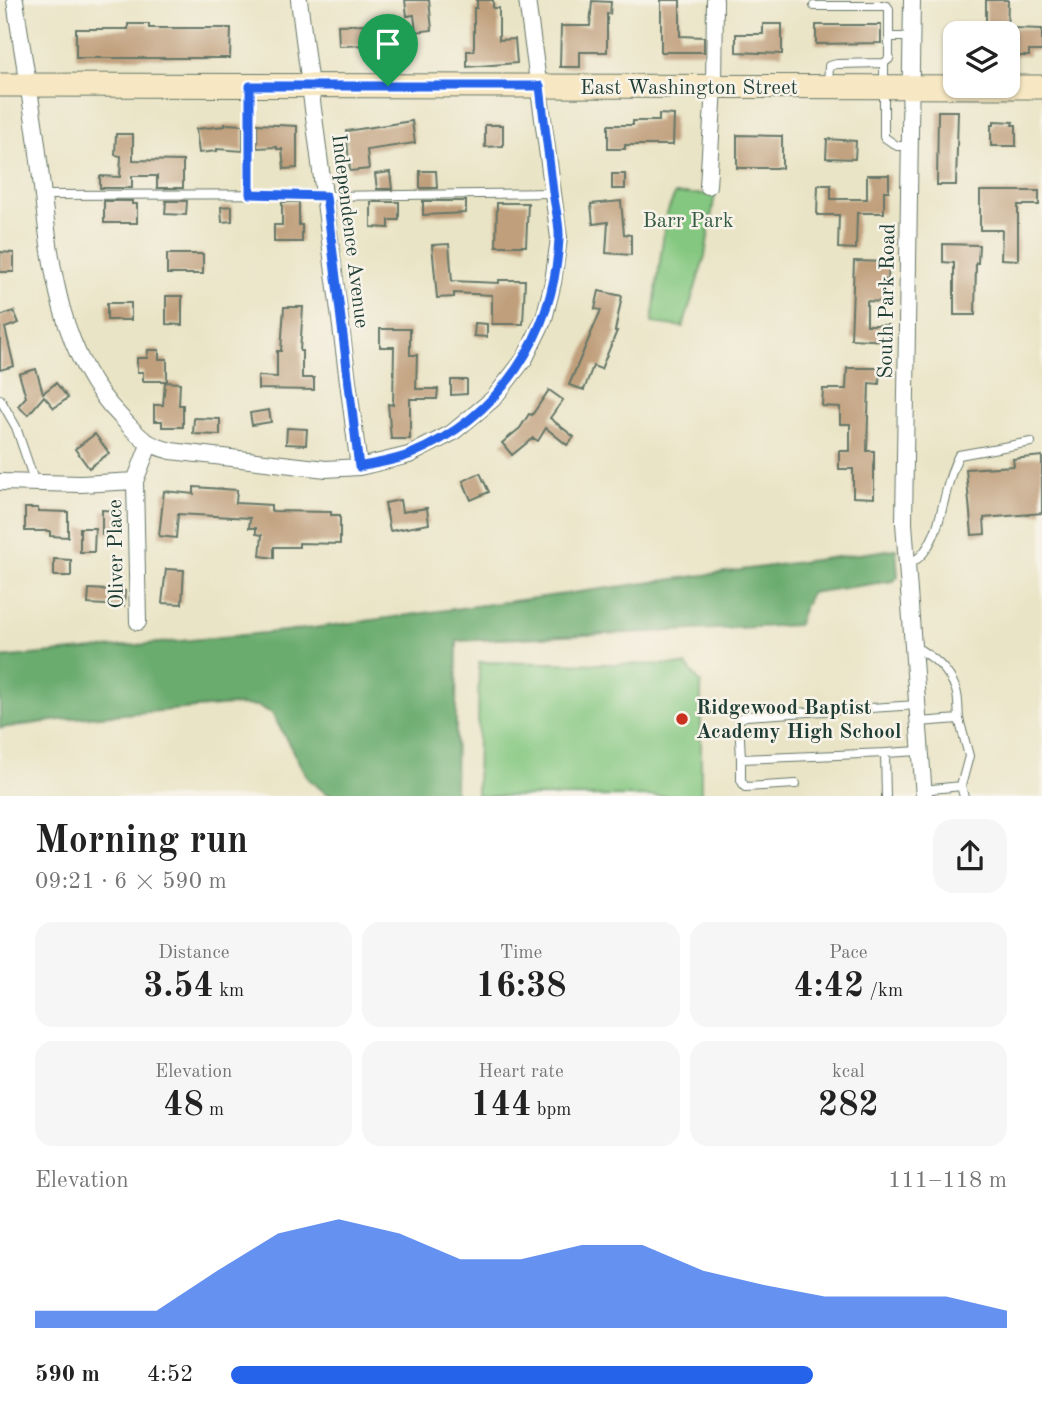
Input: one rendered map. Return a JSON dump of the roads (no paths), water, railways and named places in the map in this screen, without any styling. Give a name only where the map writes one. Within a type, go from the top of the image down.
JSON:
[{"type":"street","points":[[15,0],[61,305],[78,357],[102,398],[149,445],[171,451],[326,469],[359,467],[409,455],[452,433],[493,399],[525,358],[544,319],[553,282],[559,237],[527,0]]},
{"type":"street","name":"Independence Avenue","points":[[299,0],[359,467]]},
{"type":"street","points":[[708,186],[714,87],[715,0]]},
{"type":"street","name":"South Park Road","points":[[912,0],[904,523],[924,793]]},
{"type":"street","name":"East Washington Street","points":[[0,85],[1042,87]]},
{"type":"street","name":"Oliver Place","points":[[138,622],[135,481],[149,445]]},
{"type":"street","points":[[0,482],[135,481]]},
{"type":"lane","points":[[814,6],[887,6],[889,9],[889,59],[884,63],[829,66],[828,88]]},
{"type":"lane","points":[[889,37],[911,37]]},
{"type":"lane","points":[[884,63],[884,137],[897,146],[909,146]]},
{"type":"lane","points":[[250,86],[250,194]]},
{"type":"lane","points":[[44,195],[553,194]]},
{"type":"lane","points":[[0,400],[16,427],[35,483]]},
{"type":"lane","points":[[907,566],[923,554],[934,536],[951,470],[959,455],[1031,442]]},
{"type":"lane","points":[[913,646],[929,654],[943,667],[956,690],[959,719],[969,756],[961,786],[964,796]]},
{"type":"lane","points":[[796,784],[745,787],[741,780],[739,719],[746,716],[917,705]]},
{"type":"lane","points":[[918,722],[959,719]]},
{"type":"lane","points":[[741,759],[920,751]]},
{"type":"lane","points":[[885,753],[886,796]]},
{"type":"lane","points":[[924,793],[961,786]]},
{"type":"place","name":"Ridgewood Baptist Academy High School","points":[[682,719]]},
{"type":"park label","name":"Barr Park","points":[[688,220]]}]
